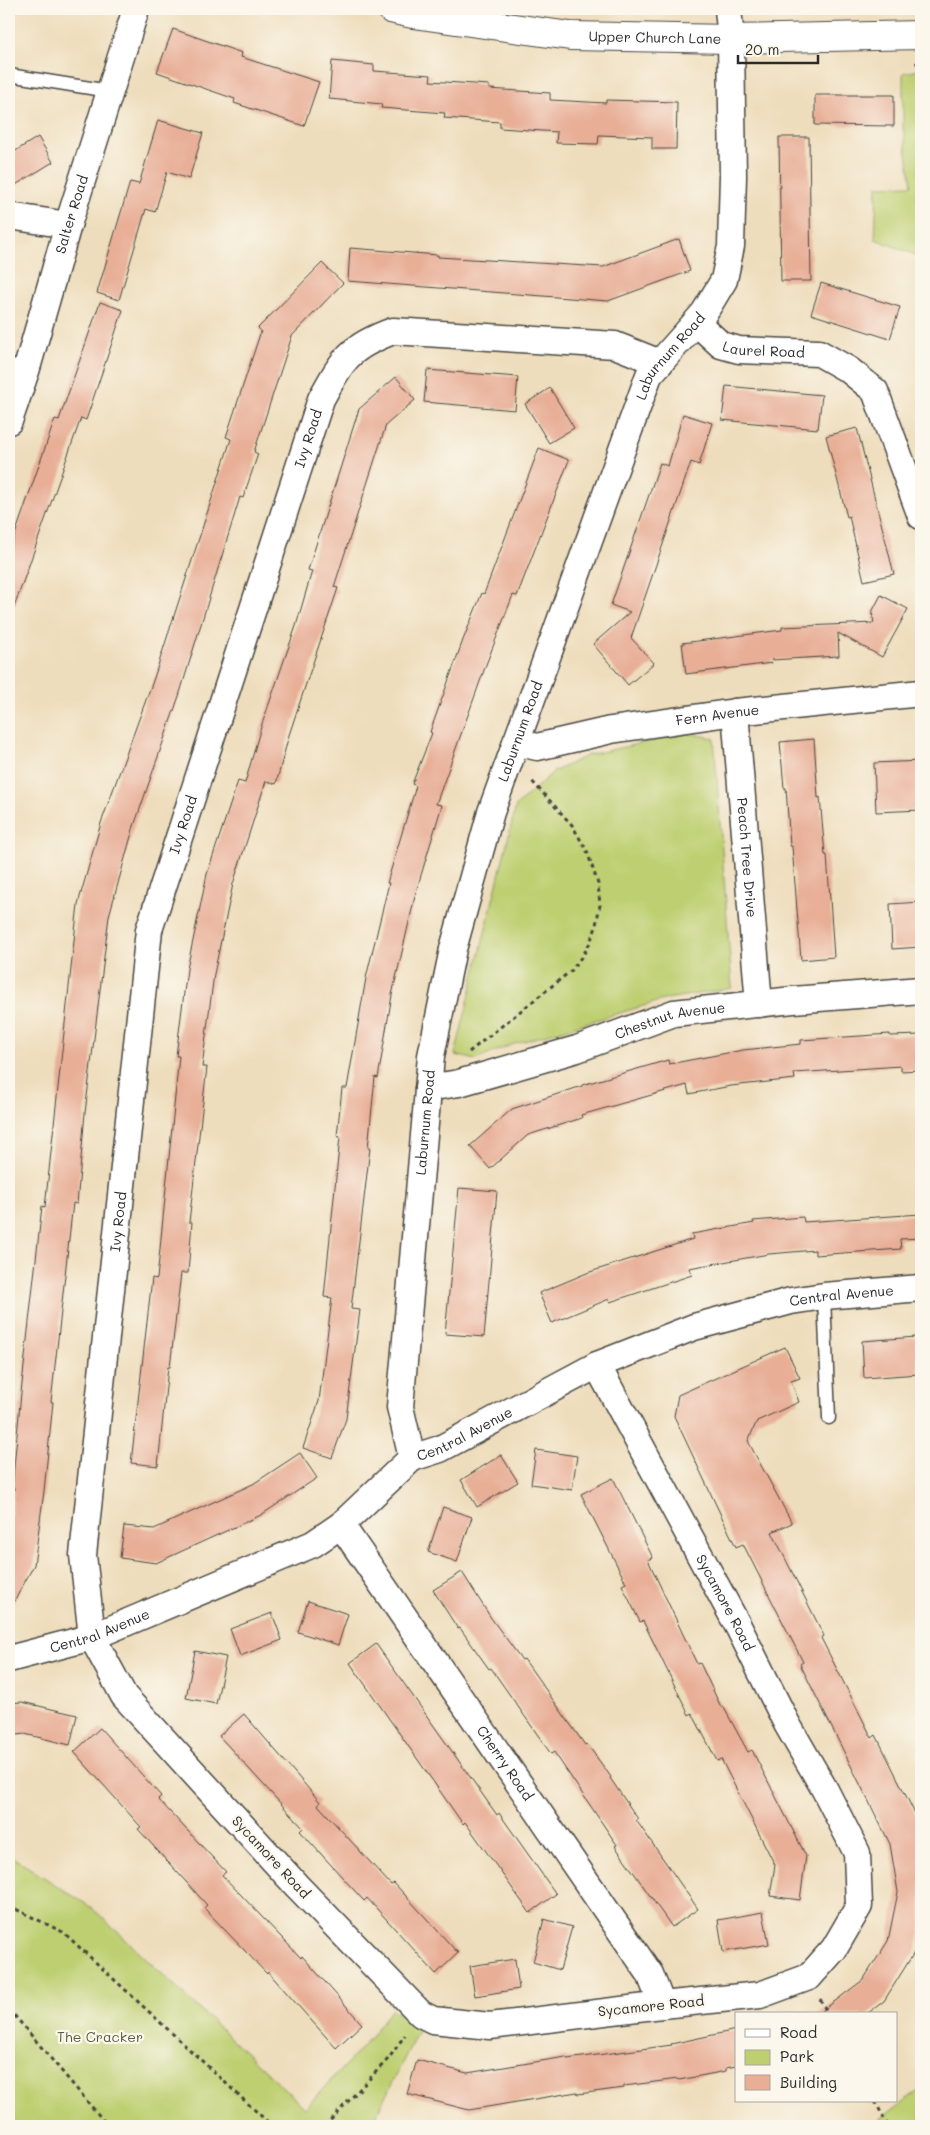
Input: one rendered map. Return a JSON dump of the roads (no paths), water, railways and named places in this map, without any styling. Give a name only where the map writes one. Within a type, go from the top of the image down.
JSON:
[{"type":"main road","name":"Upper Church Lane","points":[[391,9],[413,14],[570,36],[731,39],[921,35]]},
{"type":"street","name":"Salter Road","points":[[9,421],[18,367],[68,225],[136,9]]},
{"type":"street","name":"Laburnum Road","points":[[412,1458],[400,1407],[431,1056],[453,950],[491,812],[526,744],[649,375],[696,323],[724,280],[732,246],[731,39],[728,9]]},
{"type":"street","points":[[9,216],[68,225]]},
{"type":"street","name":"Laurel Road","points":[[696,323],[721,345],[739,350],[819,353],[849,370],[875,391],[921,516]]},
{"type":"street","name":"Ivy Road","points":[[92,1637],[83,1555],[149,930],[321,399],[350,353],[371,339],[393,332],[614,345],[660,362]]},
{"type":"street","name":"Fern Avenue","points":[[526,744],[735,712],[921,693]]},
{"type":"street","name":"Peach Tree Drive","points":[[735,712],[758,1004]]},
{"type":"street","name":"Chestnut Avenue","points":[[428,1088],[460,1083],[577,1049],[674,1013],[921,990]]},
{"type":"street","name":"Central Avenue","points":[[9,1659],[92,1637],[313,1544],[341,1525],[412,1458],[440,1449],[597,1365],[694,1327],[791,1301],[824,1296],[921,1288]]},
{"type":"street","name":"Sycamore Road","points":[[92,1637],[124,1696],[297,1886],[421,2014],[433,2020],[490,2026],[662,2004],[760,1995],[809,1977],[834,1949],[858,1906],[857,1853],[825,1790],[787,1724],[738,1626],[597,1365]]},
{"type":"street","name":"Cherry Road","points":[[341,1525],[650,1974],[662,2004]]},
{"type":"lane","points":[[9,75],[109,91]]},
{"type":"lane","points":[[824,1296],[829,1418]]},
{"type":"park label","name":"The Cracker","points":[[100,2037]]}]
